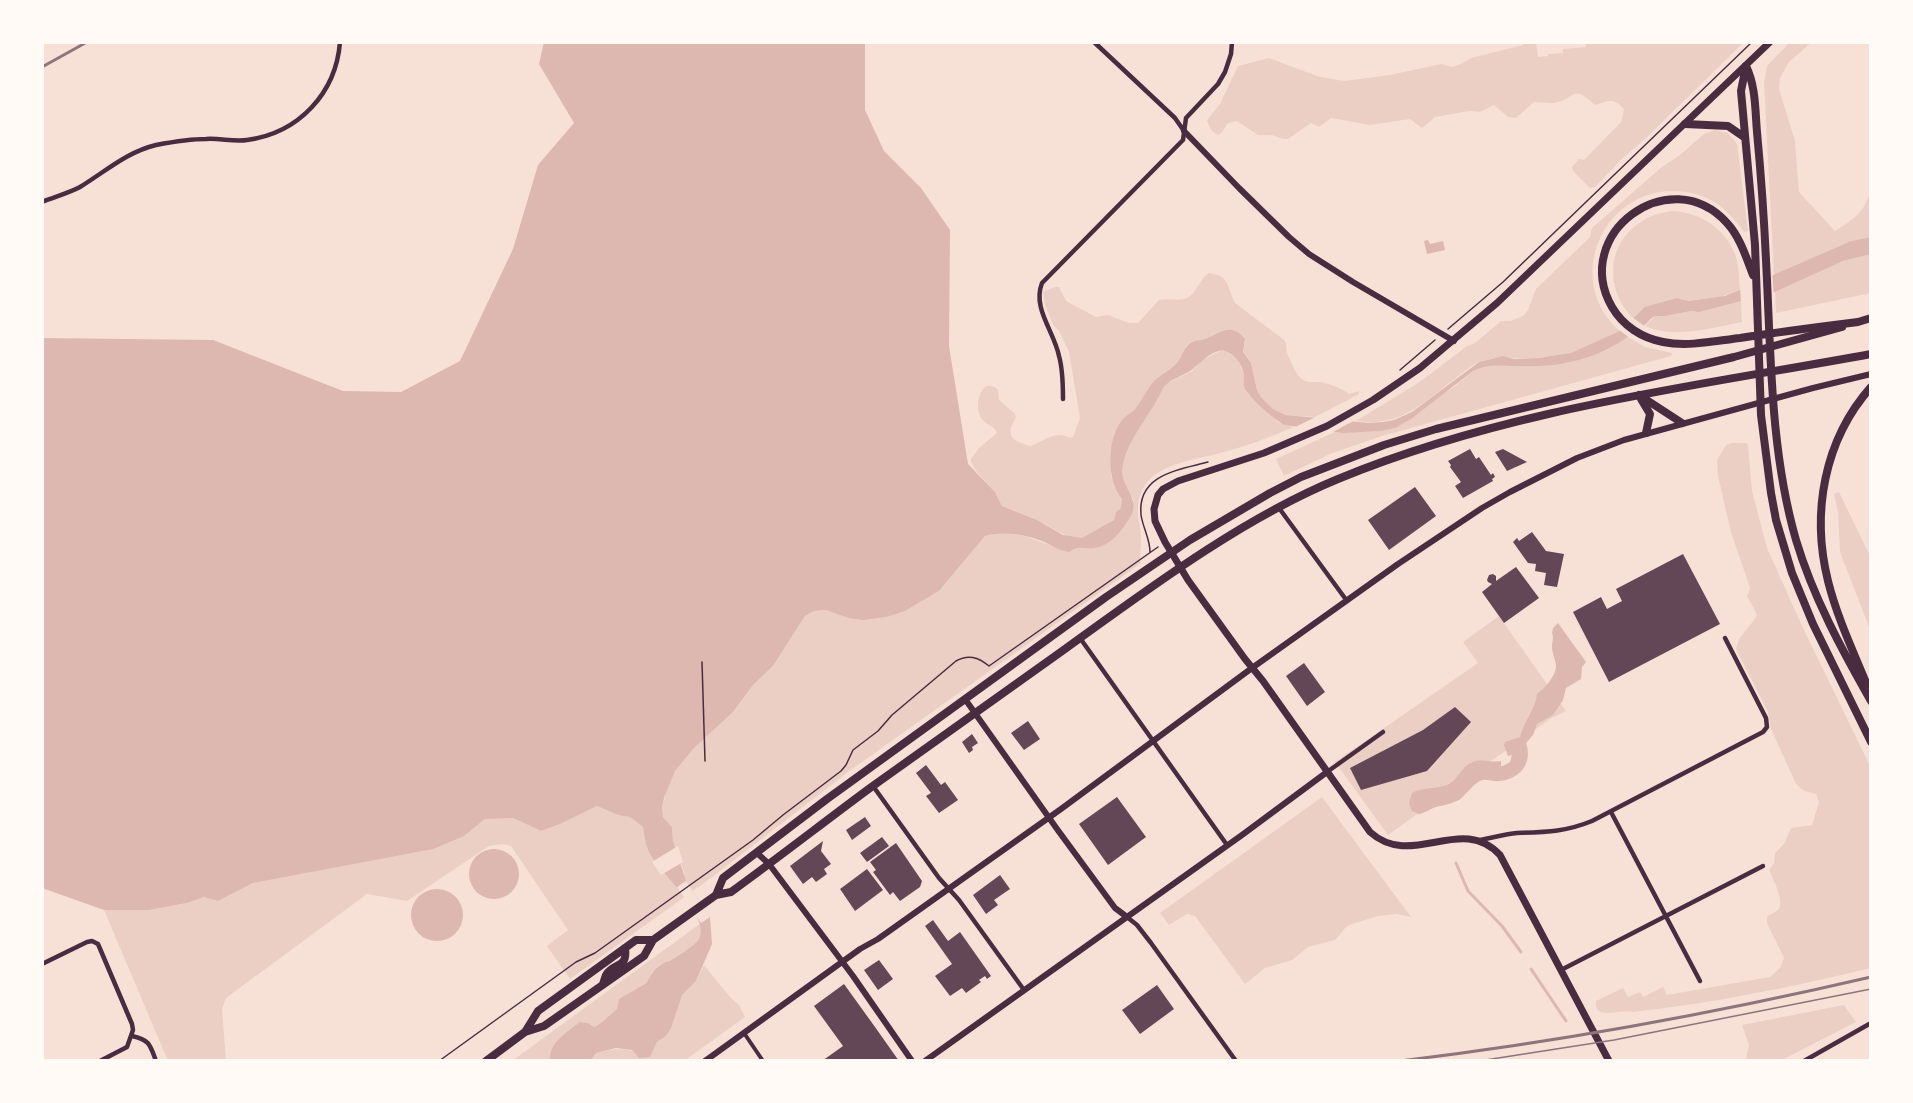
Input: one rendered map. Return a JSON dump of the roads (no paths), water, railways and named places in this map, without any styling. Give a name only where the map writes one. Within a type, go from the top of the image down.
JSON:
[{"type":"main road","points":[[1609,1061],[1507,866],[1498,853],[1480,840],[1459,838],[1411,846],[1394,845],[1381,841],[1367,829],[1181,568],[1155,521],[1154,509],[1163,489],[1186,478],[1237,463],[1282,446],[1353,413],[1389,390],[1454,341],[1497,303],[1770,42]]},
{"type":"main road","points":[[1746,66],[1741,91],[1755,245],[1759,389],[1763,441],[1776,520],[1792,573],[1813,624],[1871,742]]},
{"type":"main road","points":[[1746,66],[1755,93],[1779,464],[1790,517],[1806,568],[1838,641],[1871,701]]},
{"type":"main road","points":[[1685,124],[1728,126],[1744,137]]},
{"type":"main road","points":[[1755,282],[1743,248],[1728,224],[1705,207],[1677,200],[1662,200],[1647,205],[1623,221],[1613,234],[1603,261],[1602,276],[1605,290],[1619,318],[1646,337],[1662,342],[1697,343],[1858,322]]},
{"type":"main road","points":[[716,895],[723,878],[827,798],[965,699],[1172,553],[1237,512],[1300,477],[1384,445],[1436,429],[1734,357],[1871,318]]},
{"type":"main road","points":[[486,1061],[525,1032],[544,1026],[644,956],[653,940],[716,895],[731,892],[873,786],[1080,638],[1181,568],[1279,507],[1336,479],[1373,465],[1444,442],[1526,420],[1639,395],[1871,354]]},
{"type":"main road","points":[[1871,387],[1843,427],[1830,459],[1821,501],[1820,524],[1828,582],[1871,695]]},
{"type":"main road","points":[[1639,395],[1682,423]]},
{"type":"main road","points":[[1639,395],[1650,414],[1646,433]]},
{"type":"main road","points":[[525,1032],[538,1011],[636,940],[653,940]]},
{"type":"main road","points":[[603,984],[607,973],[625,961],[625,948]]},
{"type":"street","points":[[42,202],[79,188],[126,156],[156,146],[206,138],[247,141],[296,123],[327,88],[337,66],[340,42]]},
{"type":"street","points":[[1094,42],[1175,118],[1184,131],[1239,188],[1309,254],[1454,341]]},
{"type":"street","points":[[1063,399],[1059,355],[1038,298],[1042,283],[1183,140],[1186,118],[1218,84],[1225,72],[1232,42]]},
{"type":"street","points":[[705,1061],[860,949],[949,889],[1252,668],[1453,528],[1509,492],[1577,458],[1646,433],[1871,375]]},
{"type":"street","points":[[1279,507],[1347,601]]},
{"type":"street","points":[[1080,638],[1227,845]]},
{"type":"street","points":[[1480,840],[1509,834],[1538,834],[1572,829],[1611,812],[1760,735],[1766,729],[1766,718],[1725,638]]},
{"type":"street","points":[[965,699],[1115,908],[1137,925],[1236,1061]]},
{"type":"street","points":[[925,1061],[1383,732]]},
{"type":"street","points":[[873,786],[1024,990]]},
{"type":"street","points":[[1611,812],[1700,981]]},
{"type":"street","points":[[757,853],[769,864],[865,993],[912,1061]]},
{"type":"street","points":[[1562,970],[1763,866]]},
{"type":"street","points":[[42,964],[87,942],[96,942],[132,1024],[132,1035],[127,1047],[100,1061]]},
{"type":"street","points":[[1804,1061],[1871,1023]]},
{"type":"street","points":[[744,1033],[763,1061]]},
{"type":"street","points":[[132,1035],[145,1039],[149,1043],[156,1061]]},
{"type":"waterway","points":[[1456,863],[1468,891],[1502,926],[1521,952]]},
{"type":"waterway","points":[[1531,969],[1566,1021]]},
{"type":"tram line","points":[[1479,1061],[1614,1040],[1871,989]]},
{"type":"railway","points":[[42,67],[87,42]]},
{"type":"railway","points":[[1400,1061],[1518,1045],[1637,1025],[1754,1003],[1871,977]]}]
